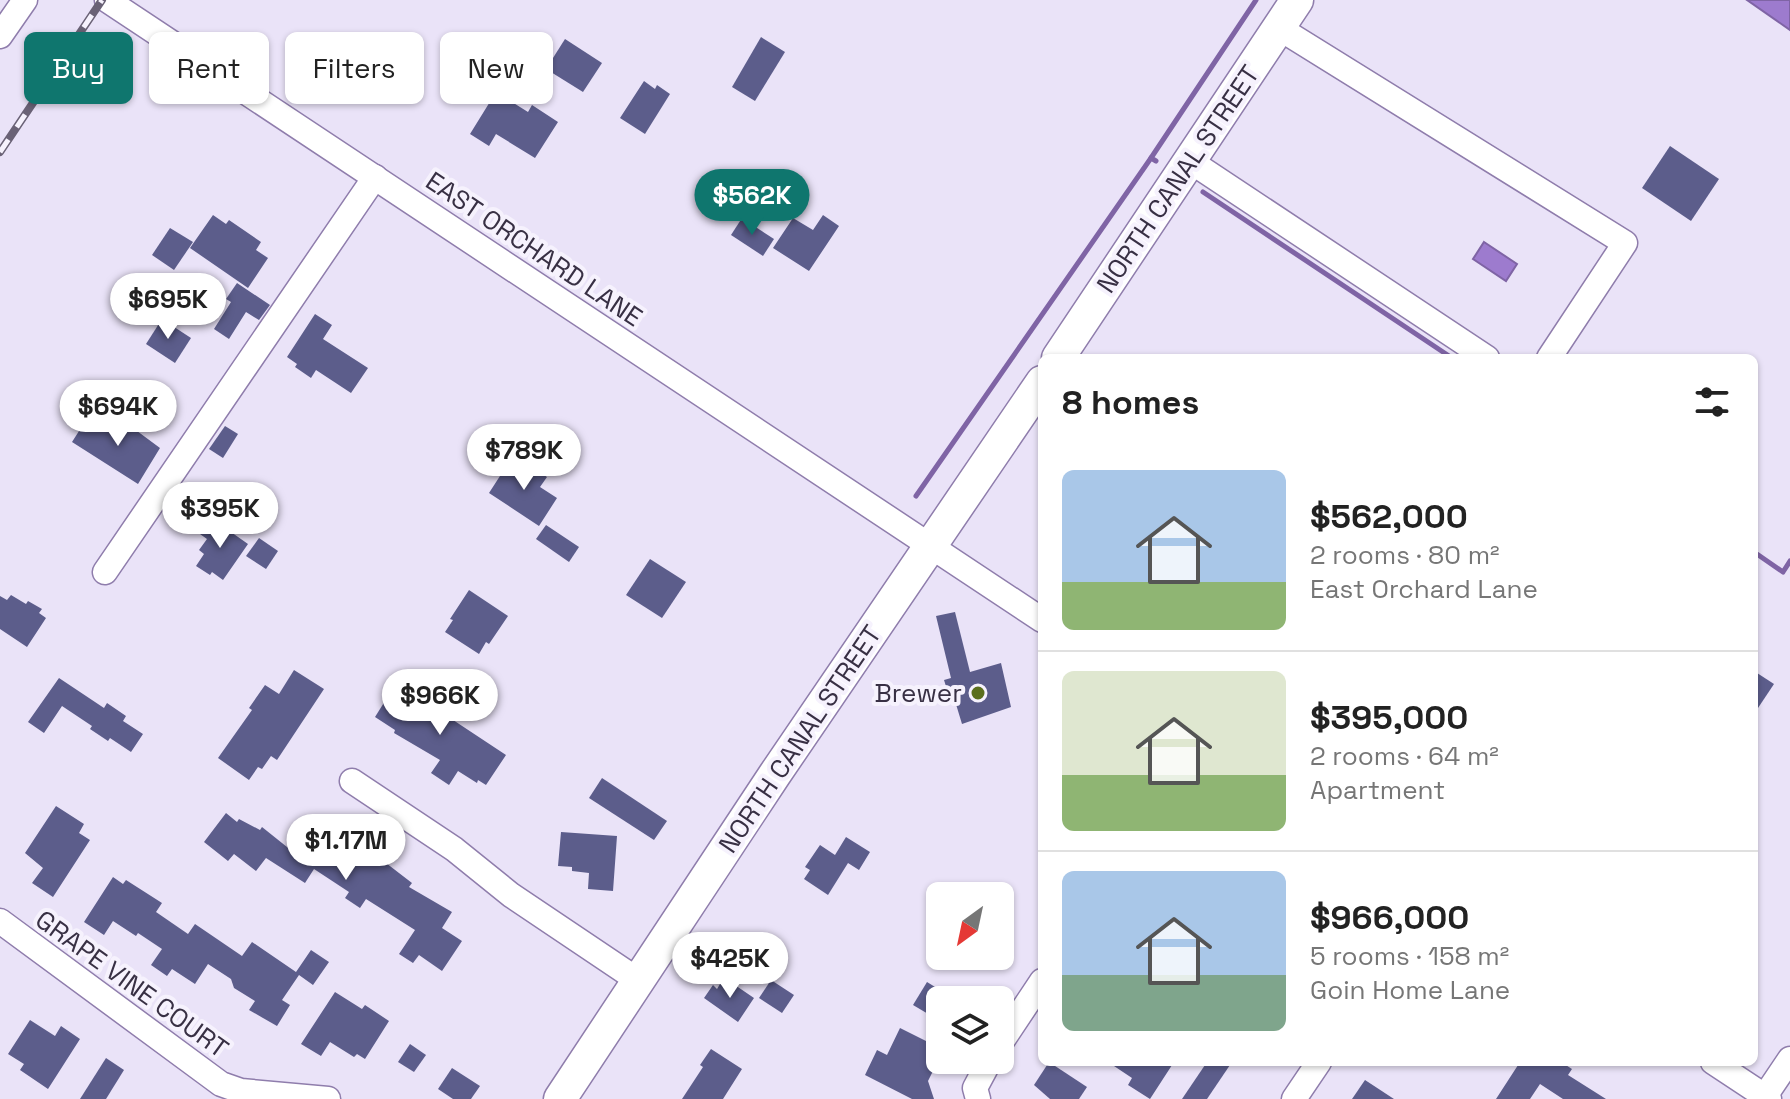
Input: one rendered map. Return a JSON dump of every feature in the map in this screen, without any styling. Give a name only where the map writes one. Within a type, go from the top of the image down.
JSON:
[{"type":"main road","name":"NORTH CANAL STREET","points":[[1061,354],[1297,0]]},
{"type":"main road","name":"NORTH CANAL STREET","points":[[560,1099],[1038,388]]},
{"type":"street","points":[[0,36],[25,0]]},
{"type":"street","name":"EAST ORCHARD LANE","points":[[107,0],[1038,617]]},
{"type":"street","points":[[1279,28],[1625,243],[1552,354]]},
{"type":"street","points":[[1190,161],[1481,354]]},
{"type":"street","points":[[105,572],[375,177]]},
{"type":"street","points":[[352,781],[454,849],[511,895],[639,981]]},
{"type":"street","name":"GRAPE VINE COURT","points":[[0,921],[221,1084],[241,1091],[328,1099]]},
{"type":"street","points":[[1014,1023],[1038,987]]},
{"type":"street","points":[[1719,1066],[1766,1098],[1790,1059]]},
{"type":"street","points":[[1294,1099],[1316,1066]]},
{"type":"street","points":[[978,1099],[975,1088],[982,1074]]},
{"type":"shaded area","points":[[1747,0],[1790,0],[1790,30]]},
{"type":"shaded area","points":[[1484,242],[1517,264],[1506,281],[1473,259]]},
{"type":"building","points":[[761,37],[785,52],[755,101],[732,87]]},
{"type":"building","points":[[565,39],[602,63],[583,92],[553,73],[553,58]]},
{"type":"building","points":[[644,81],[670,94],[645,134],[620,118]]},
{"type":"building","points":[[489,104],[515,104],[528,112],[532,105],[558,122],[535,158],[496,134],[489,146],[470,134]]},
{"type":"building","points":[[1670,146],[1719,179],[1691,221],[1642,188]]},
{"type":"building","points":[[213,215],[226,224],[229,220],[261,242],[256,250],[268,258],[248,288],[190,248]]},
{"type":"building","points":[[823,215],[839,226],[809,271],[773,248],[793,218],[813,230]]},
{"type":"building","points":[[742,218],[774,239],[763,256],[731,235]]},
{"type":"building","points":[[170,228],[193,242],[174,270],[152,255]]},
{"type":"building","points":[[237,283],[270,305],[259,320],[246,312],[229,339],[214,329],[231,302],[226,299]]},
{"type":"building","points":[[315,314],[332,325],[323,339],[368,368],[351,393],[316,370],[311,378],[287,357]]},
{"type":"building","points":[[162,319],[191,338],[175,363],[146,344]]},
{"type":"building","points":[[88,417],[113,434],[121,422],[160,448],[138,484],[72,442]]},
{"type":"building","points":[[225,426],[238,434],[223,458],[209,449]]},
{"type":"building","points":[[511,459],[528,470],[531,466],[547,477],[540,487],[557,498],[539,526],[489,493]]},
{"type":"building","points":[[211,518],[248,544],[223,580],[196,566],[204,554],[199,550],[207,539],[200,534]]},
{"type":"building","points":[[546,525],[579,547],[569,562],[536,539]]},
{"type":"building","points":[[259,538],[278,551],[266,569],[246,556]]},
{"type":"building","points":[[650,559],[686,582],[662,618],[626,595]]},
{"type":"building","points":[[469,590],[508,616],[479,654],[445,632]]},
{"type":"building","points":[[11,595],[42,609],[39,613],[46,618],[27,647],[0,629],[0,596],[7,600]]},
{"type":"building","name":"Brewer","points":[[955,612],[970,672],[1001,663],[1011,707],[962,724],[944,680],[951,678],[936,616]]},
{"type":"building","points":[[294,670],[324,689],[277,760],[271,756],[249,780],[218,758],[252,710],[249,708],[265,685],[279,694]]},
{"type":"building","points":[[1758,674],[1774,684],[1758,708]]},
{"type":"building","points":[[59,678],[104,708],[107,703],[126,716],[123,721],[143,734],[131,752],[90,729],[92,726],[62,706],[44,733],[28,722]]},
{"type":"building","points":[[395,685],[425,704],[430,696],[448,708],[444,714],[506,755],[486,785],[458,771],[449,785],[431,773],[440,760],[394,733],[395,730],[375,717]]},
{"type":"building","points":[[602,778],[667,821],[654,840],[589,798]]},
{"type":"building","points":[[56,806],[84,824],[79,833],[90,840],[53,897],[32,883],[43,868],[25,853]]},
{"type":"building","points":[[226,813],[237,822],[239,819],[260,830],[262,827],[292,851],[305,831],[320,841],[323,837],[329,841],[332,837],[368,861],[373,853],[412,883],[409,887],[452,912],[442,928],[462,941],[442,971],[419,955],[413,963],[399,954],[415,930],[366,899],[360,908],[345,898],[349,892],[314,869],[305,883],[266,858],[256,871],[234,854],[228,861],[204,842]]},
{"type":"building","points":[[561,832],[617,836],[613,891],[588,889],[589,873],[558,866]]},
{"type":"building","points":[[846,837],[870,852],[859,870],[848,863],[828,895],[804,879],[810,870],[805,867],[820,845],[835,855]]},
{"type":"building","points":[[113,877],[123,884],[126,880],[162,903],[156,912],[188,934],[195,924],[242,956],[252,942],[296,972],[311,950],[329,962],[313,985],[299,975],[282,1000],[290,1005],[277,1026],[249,1010],[255,1001],[234,988],[231,979],[208,964],[195,984],[172,969],[167,976],[151,965],[162,949],[138,933],[136,936],[113,921],[104,935],[84,922]]},
{"type":"building","points":[[771,980],[794,995],[782,1013],[759,998]]},
{"type":"building","points":[[729,981],[754,998],[738,1022],[704,998],[713,985],[717,989],[720,984],[725,987]]},
{"type":"building","points":[[927,982],[934,986],[926,986],[926,1013],[913,1005]]},
{"type":"building","points":[[335,992],[362,1009],[365,1005],[389,1021],[365,1059],[357,1054],[354,1057],[330,1042],[321,1056],[301,1044]]},
{"type":"building","points":[[30,1020],[55,1036],[61,1026],[80,1039],[48,1089],[20,1070],[24,1064],[8,1054]]},
{"type":"building","points":[[900,1028],[926,1041],[926,1074],[932,1074],[928,1081],[934,1099],[912,1099],[865,1075],[877,1050],[887,1055]]},
{"type":"building","points":[[410,1044],[426,1055],[414,1072],[398,1062]]},
{"type":"building","points":[[711,1049],[742,1069],[723,1099],[682,1099],[703,1067],[700,1065]]},
{"type":"building","points":[[106,1058],[124,1070],[106,1099],[80,1099]]},
{"type":"building","points":[[1046,1066],[1055,1066],[1087,1087],[1079,1099],[1050,1099],[1034,1085]]},
{"type":"building","points":[[1114,1066],[1171,1066],[1150,1099],[1128,1085],[1132,1078]]},
{"type":"building","points":[[1204,1066],[1229,1066],[1207,1099],[1182,1099]]},
{"type":"building","points":[[1517,1066],[1567,1066],[1572,1069],[1568,1075],[1606,1099],[1563,1099],[1540,1084],[1530,1099],[1496,1099]]},
{"type":"building","points":[[452,1068],[480,1086],[471,1099],[453,1099],[438,1089]]},
{"type":"building","points":[[1365,1080],[1394,1099],[1352,1099]]},
{"type":"waterway","points":[[1156,161],[1151,158],[1256,0]]},
{"type":"waterway","points":[[916,496],[1151,158]]},
{"type":"waterway","points":[[1203,192],[1446,354]]},
{"type":"waterway","points":[[1758,555],[1783,572],[1790,561]]},
{"type":"railway","points":[[0,152],[102,0]]},
{"type":"place","name":"Brewer","points":[[978,693]]}]
